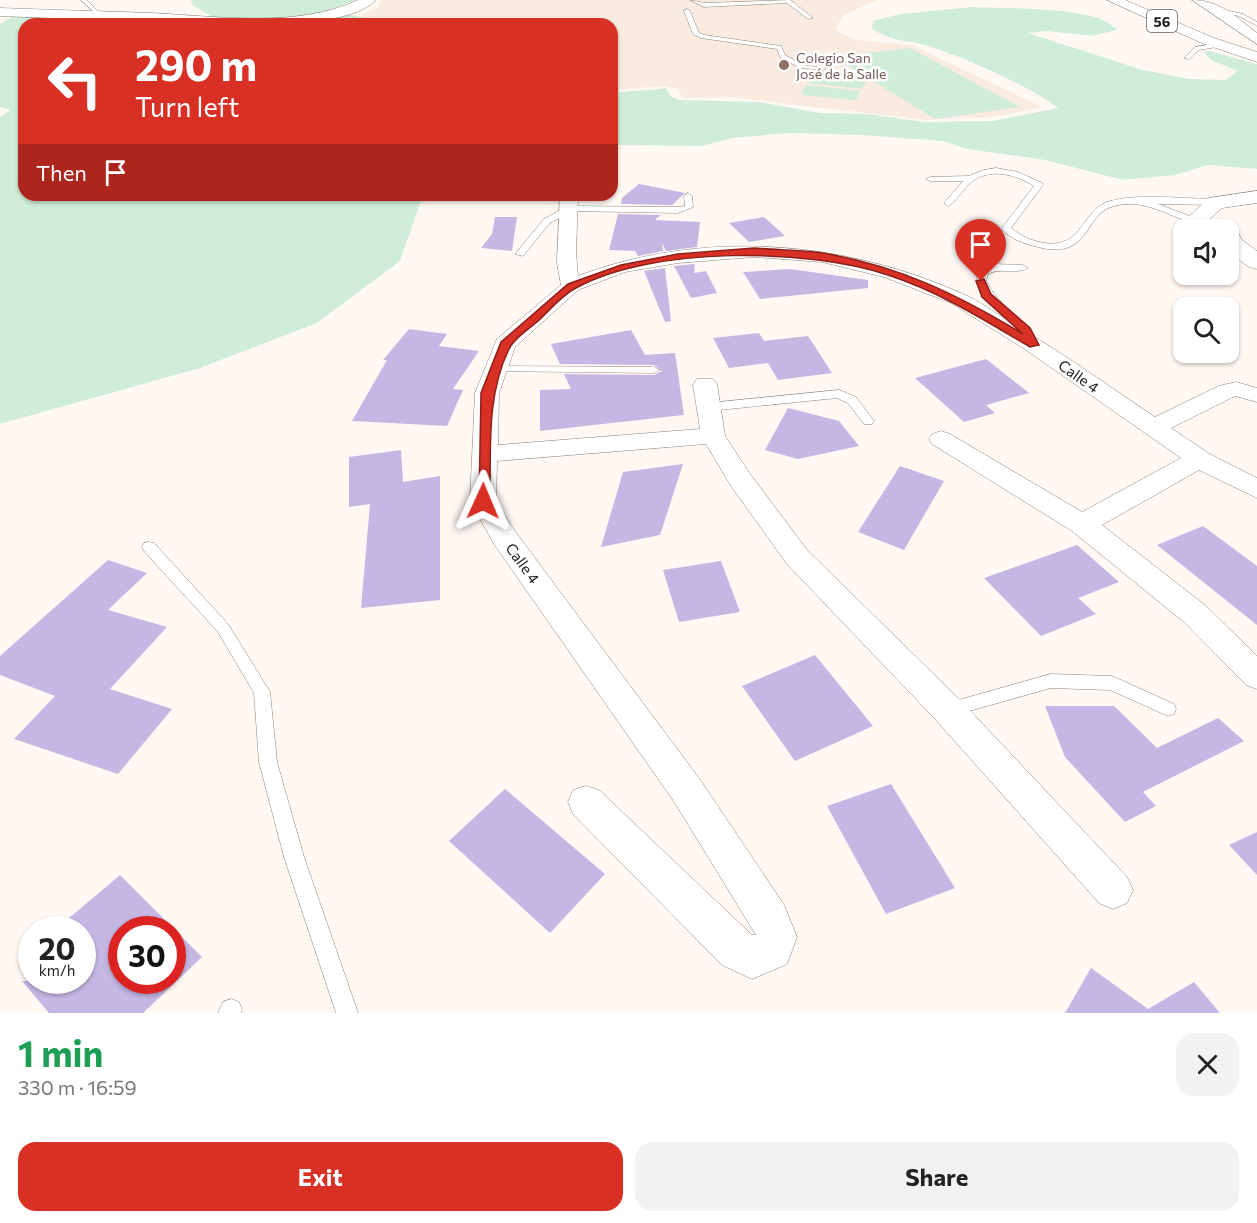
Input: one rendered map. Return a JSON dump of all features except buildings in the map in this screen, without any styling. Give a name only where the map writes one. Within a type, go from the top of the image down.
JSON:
[{"type":"main road","points":[[296,18],[344,10],[369,0]]},
{"type":"main road","name":"56","points":[[1114,0],[1166,23],[1214,38]]},
{"type":"main road","points":[[1199,0],[1230,15],[1257,40]]},
{"type":"main road","points":[[0,12],[170,18]]},
{"type":"main road","points":[[1230,15],[1214,38],[1257,57]]},
{"type":"main road","points":[[1202,219],[1216,202],[1257,197]]},
{"type":"main road","points":[[1229,219],[1232,214],[1257,209]]},
{"type":"main road","points":[[1239,248],[1257,261]]},
{"type":"main road","points":[[1239,269],[1257,278]]},
{"type":"street","points":[[570,202],[566,259],[567,274],[572,286]]},
{"type":"street","name":"Calle 4","points":[[586,802],[736,950],[752,958],[772,949],[777,937],[770,919],[688,792],[504,537],[483,501],[487,393],[494,369],[505,344],[572,286],[621,267],[678,257],[754,251],[822,256],[891,273],[958,299],[1034,345],[1199,459],[1257,489]]},
{"type":"street","points":[[1152,428],[1227,391],[1236,389],[1257,395]]},
{"type":"street","points":[[484,454],[709,409],[740,480],[797,557],[948,710],[1113,890]]},
{"type":"street","points":[[941,439],[1083,524],[1196,614],[1257,676]]},
{"type":"street","points":[[1083,524],[1199,459]]},
{"type":"lane","points":[[84,0],[100,15]]},
{"type":"lane","points":[[693,0],[704,5],[762,1],[792,2],[810,18]]},
{"type":"lane","points":[[687,11],[696,34],[703,37],[779,47],[782,49],[782,56],[791,63],[823,68]]},
{"type":"lane","points":[[1230,15],[1253,12]]},
{"type":"lane","points":[[1230,15],[1257,24]]},
{"type":"lane","points":[[1187,58],[1197,48],[1214,38]]},
{"type":"lane","points":[[948,203],[972,178],[983,173],[1001,171],[1025,177],[1039,185],[1006,229],[1021,240],[1039,245],[1074,242],[1103,208],[1112,204],[1143,201],[1216,202]]},
{"type":"lane","points":[[930,179],[972,178]]},
{"type":"lane","points":[[520,254],[537,236],[548,217],[570,202],[678,210],[689,207],[688,196]]},
{"type":"lane","points":[[1143,201],[1184,219]]},
{"type":"lane","points":[[1023,268],[994,267],[984,272],[981,281],[986,295],[1026,331],[1034,345]]},
{"type":"lane","points":[[494,369],[654,370]]},
{"type":"lane","points":[[709,409],[839,394],[852,400],[868,421]]},
{"type":"lane","points":[[149,547],[223,628],[262,692],[268,762],[294,857],[347,1013]]},
{"type":"lane","points":[[948,710],[1051,681],[1112,683],[1168,708]]},
{"type":"shaded area","name":"Colegio San José de la Salle","points":[[381,0],[878,0],[843,15],[835,30],[855,40],[912,45],[1042,107],[994,117],[925,120],[730,97],[682,98],[678,89],[663,86],[618,90],[618,18],[363,18],[364,13],[378,8]]},
{"type":"green space","points":[[191,0],[356,0],[329,10],[365,18],[18,18],[18,201],[421,201],[400,261],[317,323],[200,368],[0,424],[0,117],[11,110],[0,107],[0,24],[15,15],[211,16],[192,5]]},
{"type":"green space","points":[[973,7],[1072,12],[1107,22],[1117,30],[1092,36],[1046,31],[1028,33],[1143,70],[1189,79],[1226,80],[1237,71],[1211,60],[1205,53],[1206,50],[1257,64],[1257,169],[1208,165],[1175,175],[1123,180],[1045,160],[968,149],[942,141],[862,135],[788,133],[733,138],[702,146],[618,145],[618,92],[666,88],[670,96],[680,100],[759,102],[820,113],[867,114],[924,122],[993,121],[1058,108],[1031,91],[977,64],[928,46],[888,37],[872,29],[873,21],[900,14]]},
{"type":"green space","points":[[910,48],[1020,107],[935,119],[834,57]]},
{"type":"green space","points":[[813,74],[866,80],[862,89],[808,83]]},
{"type":"green space","points":[[806,85],[860,91],[856,100],[801,95]]},
{"type":"place","name":"Colegio San José de la Salle","points":[[784,65]]},
{"type":"route","points":[[483,501],[487,393],[494,369],[505,344],[572,286],[621,267],[678,257],[754,251],[822,256],[891,273],[958,299],[1034,345],[1026,331],[986,295],[981,281]]}]
